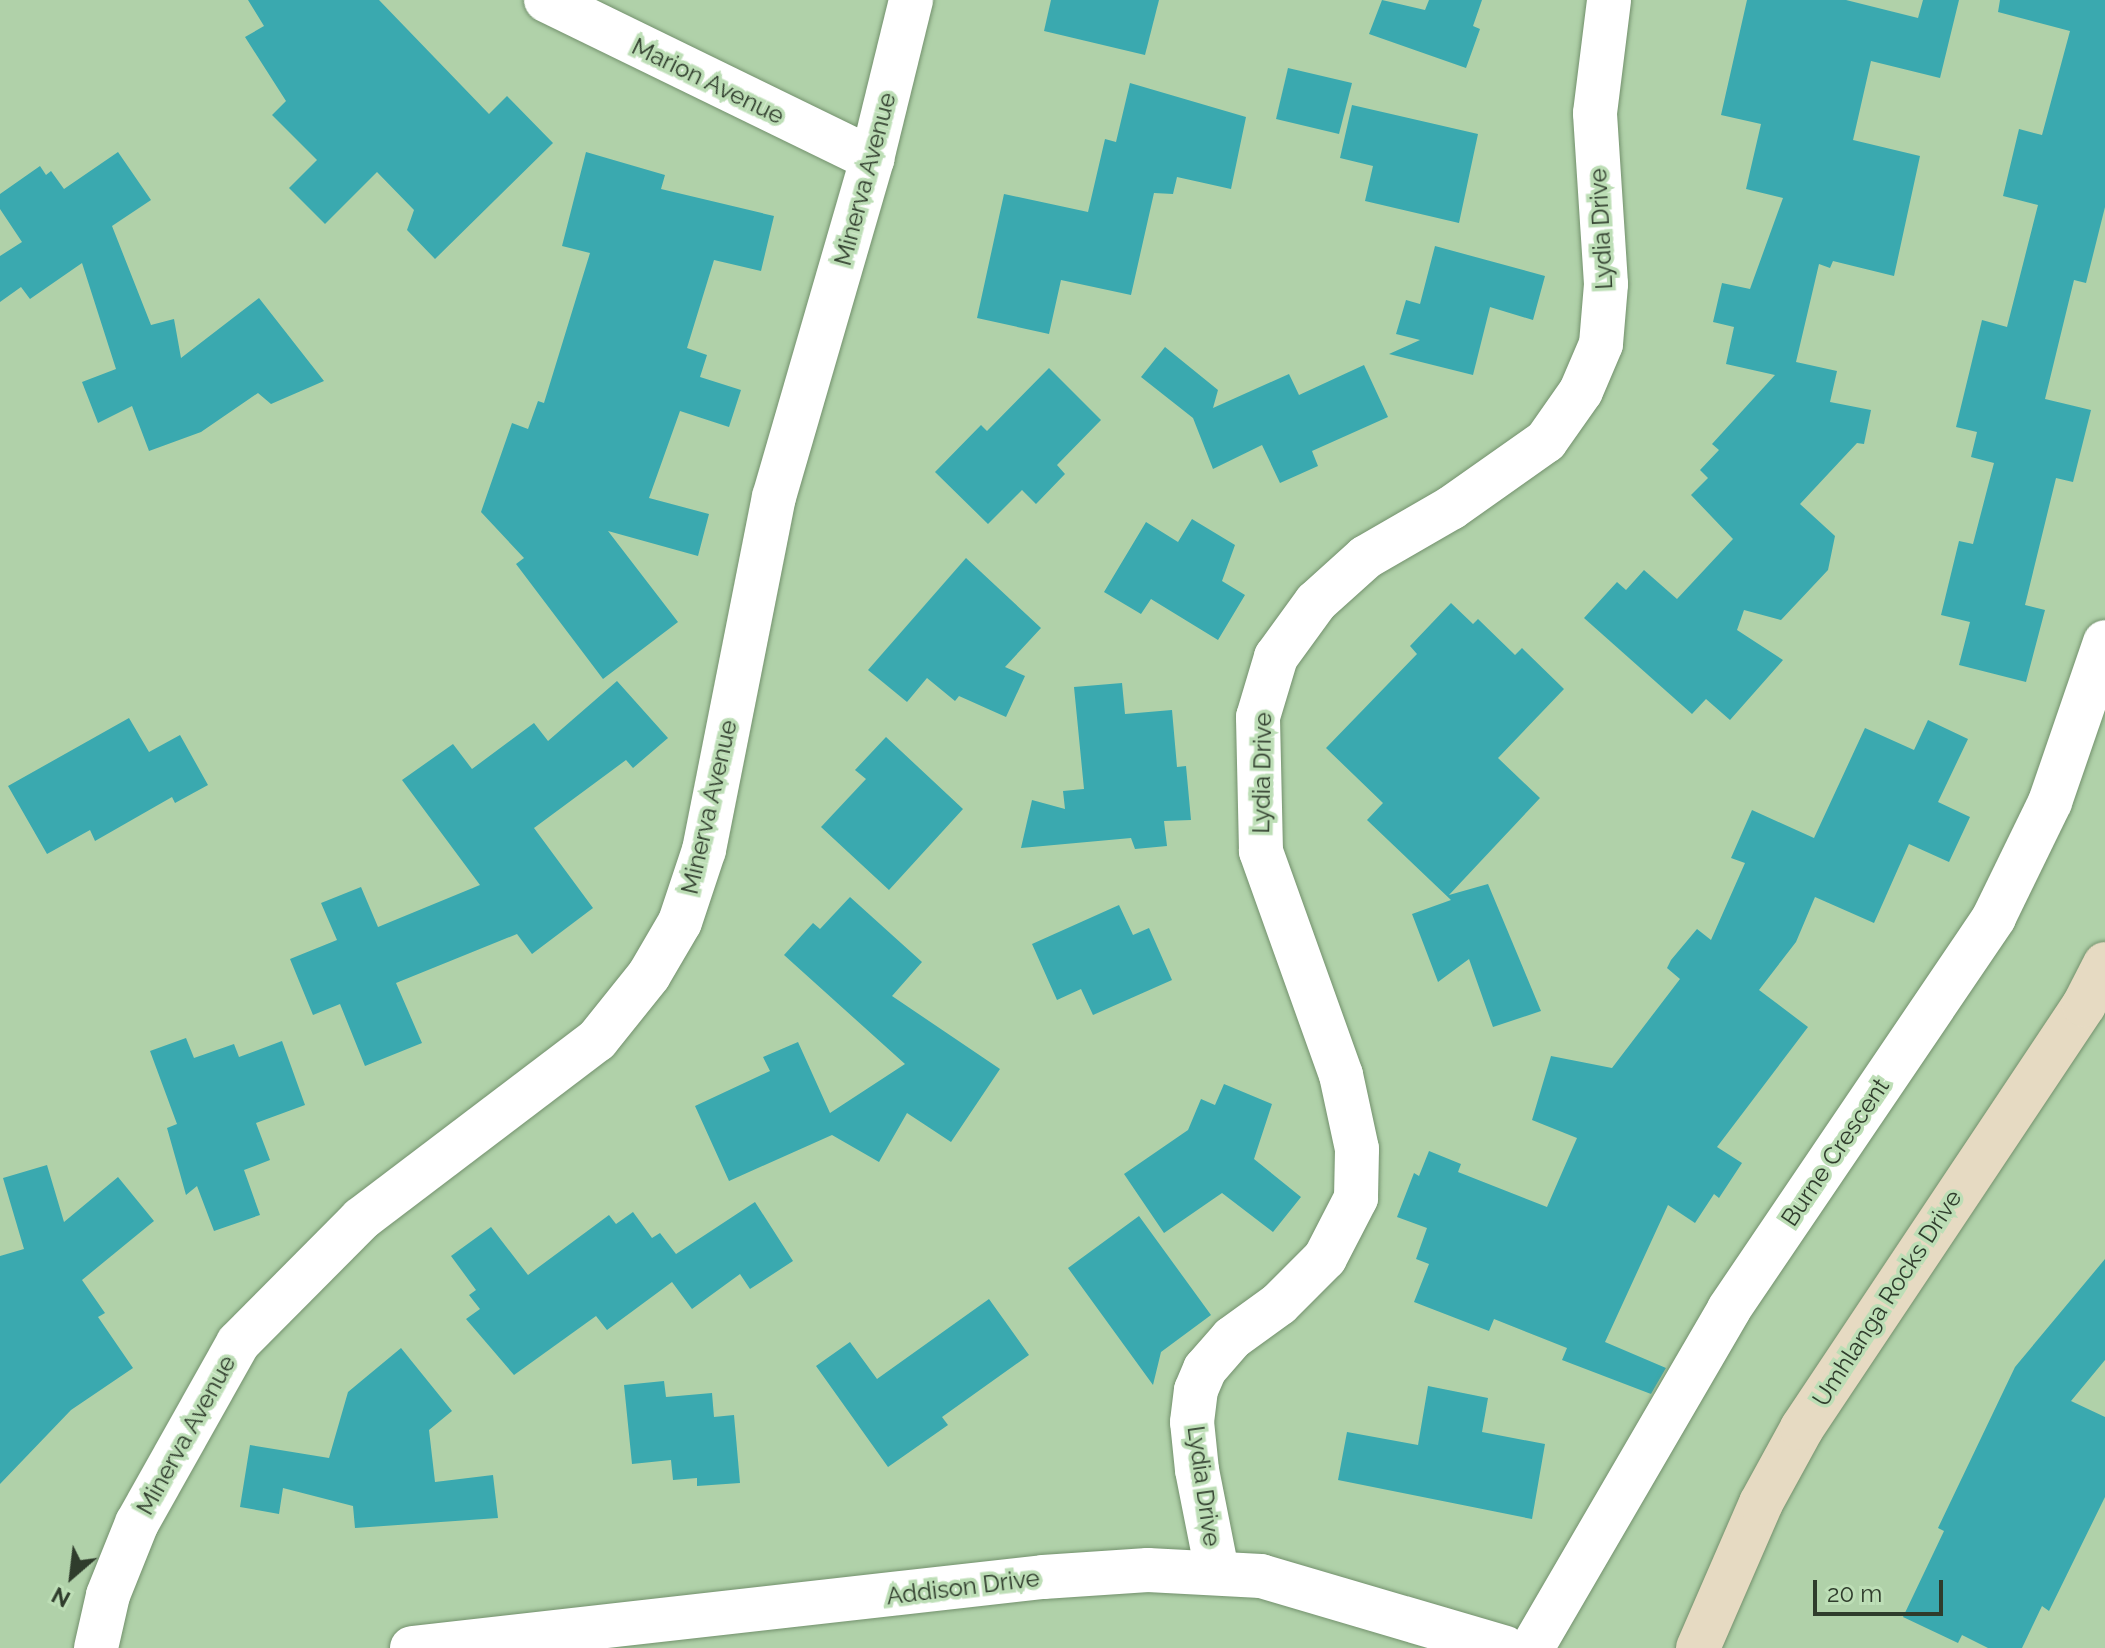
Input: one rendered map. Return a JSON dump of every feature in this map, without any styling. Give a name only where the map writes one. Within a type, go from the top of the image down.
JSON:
[{"type":"main road","name":"Umhlanga Rocks Drive","points":[[1698,1648],[1761,1503],[1802,1428],[2084,1005],[2105,964]]},
{"type":"street","name":"Marion Avenue","points":[[546,0],[872,159]]},
{"type":"street","name":"Minerva Avenue","points":[[96,1648],[120,1560],[150,1494],[238,1343],[361,1219],[597,1040],[649,975],[680,922],[701,861],[751,595],[774,497],[872,159],[911,0]]},
{"type":"street","name":"Lydia Drive","points":[[1217,1571],[1197,1470],[1192,1422],[1196,1390],[1205,1369],[1232,1338],[1279,1304],[1325,1258],[1356,1198],[1357,1149],[1341,1075],[1261,851],[1258,717],[1276,657],[1316,602],[1366,557],[1507,472],[1546,441],[1581,391],[1601,344],[1606,284],[1595,113],[1609,0]]},
{"type":"street","name":"Burne Crescent","points":[[1532,1648],[1729,1309],[1994,917],[2050,802],[2105,642]]},
{"type":"street","name":"Addison Drive","points":[[412,1648],[1043,1577],[1217,1571],[1276,1580],[1505,1648]]},
{"type":"building","points":[[248,0],[379,0],[489,114],[507,96],[553,143],[435,259],[407,230],[414,210],[377,172],[325,224],[289,188],[317,160],[272,115],[286,101],[245,37],[264,26]]},
{"type":"building","points":[[1051,0],[1159,0],[1145,55],[1044,31]]},
{"type":"building","points":[[1382,0],[1425,10],[1429,0],[1482,0],[1473,26],[1480,29],[1466,68],[1369,34]]},
{"type":"building","points":[[1747,0],[1846,0],[1918,18],[1923,0],[1959,0],[1940,78],[1871,61],[1853,140],[1920,156],[1894,276],[1833,261],[1830,268],[1819,264],[1796,362],[1837,371],[1830,402],[1871,410],[1864,444],[1857,443],[1800,504],[1835,536],[1828,570],[1781,620],[1744,610],[1737,630],[1783,660],[1730,720],[1706,699],[1692,714],[1584,618],[1617,582],[1626,590],[1644,570],[1677,599],[1733,539],[1691,495],[1708,478],[1700,470],[1719,450],[1712,444],[1775,375],[1726,364],[1734,327],[1713,322],[1722,283],[1750,289],[1783,198],[1746,189],[1761,124],[1721,115]]},
{"type":"building","points":[[2000,0],[2105,0],[2105,207],[2086,283],[2074,280],[2045,399],[2091,410],[2073,482],[2056,478],[2025,605],[2045,610],[2026,682],[1959,665],[1970,622],[1941,615],[1959,541],[1973,544],[1994,463],[1971,457],[1977,432],[1956,427],[1982,320],[2007,327],[2038,205],[2003,196],[2019,129],[2042,135],[2070,31],[1998,12]]},
{"type":"building","points":[[1288,68],[1352,83],[1339,134],[1276,119]]},
{"type":"building","points":[[1130,83],[1246,117],[1231,189],[1177,177],[1173,194],[1154,193],[1131,295],[1061,280],[1049,334],[977,318],[1004,194],[1088,212],[1105,139],[1116,142]]},
{"type":"building","points":[[1352,105],[1478,134],[1459,223],[1365,201],[1373,166],[1340,158]]},
{"type":"building","points":[[118,152],[151,200],[112,226],[151,325],[174,319],[181,358],[259,298],[324,381],[271,404],[258,393],[201,432],[149,451],[132,406],[98,423],[82,382],[116,369],[82,263],[30,299],[21,287],[0,302],[0,256],[22,242],[0,209],[0,194],[40,166],[46,175],[51,171],[64,189]]},
{"type":"building","points":[[586,152],[665,175],[661,189],[774,216],[761,271],[714,260],[687,348],[707,355],[700,377],[741,390],[729,427],[680,411],[649,498],[709,514],[698,556],[608,531],[678,622],[603,679],[516,564],[524,558],[481,512],[512,423],[528,429],[538,401],[544,403],[590,253],[562,246]]},
{"type":"building","points":[[1435,246],[1545,276],[1533,320],[1490,307],[1473,375],[1389,354],[1420,340],[1396,334],[1406,300],[1420,304]]},
{"type":"building","points":[[1165,347],[1218,390],[1213,408],[1289,374],[1299,395],[1364,365],[1388,417],[1312,451],[1318,466],[1280,483],[1262,445],[1213,469],[1193,418],[1141,377]]},
{"type":"building","points":[[1049,368],[1101,420],[1057,465],[1065,474],[1036,504],[1022,490],[988,524],[935,472],[981,425],[987,431]]},
{"type":"building","points":[[1192,519],[1235,545],[1222,581],[1245,595],[1218,640],[1151,599],[1141,614],[1104,592],[1146,522],[1178,542]]},
{"type":"building","points":[[966,558],[1041,628],[1005,667],[1025,676],[1006,717],[959,696],[955,701],[927,678],[907,702],[868,670]]},
{"type":"building","points":[[1451,603],[1473,624],[1478,619],[1515,655],[1522,648],[1564,689],[1498,758],[1540,798],[1449,895],[1488,884],[1541,1011],[1493,1027],[1469,959],[1438,982],[1412,914],[1451,900],[1367,820],[1383,803],[1326,748],[1417,654],[1410,646]]},
{"type":"building","points":[[617,681],[668,738],[633,768],[626,760],[534,828],[593,908],[532,954],[517,934],[396,983],[422,1043],[365,1066],[340,1004],[313,1015],[290,959],[337,940],[321,903],[361,887],[378,927],[480,885],[402,780],[453,744],[472,769],[534,723],[548,741]]},
{"type":"building","points":[[1122,683],[1125,714],[1172,710],[1177,767],[1186,766],[1191,820],[1164,821],[1167,846],[1135,849],[1131,838],[1021,848],[1032,800],[1065,809],[1063,791],[1084,789],[1074,687]]},
{"type":"building","points":[[129,718],[149,752],[180,735],[208,785],[175,803],[172,797],[95,841],[90,830],[47,854],[8,786]]},
{"type":"building","points":[[1928,720],[1968,739],[1938,802],[1970,817],[1949,862],[1909,844],[1874,923],[1815,897],[1796,942],[1759,990],[1808,1027],[1717,1147],[1742,1163],[1719,1198],[1714,1194],[1695,1223],[1668,1205],[1605,1342],[1666,1368],[1651,1394],[1562,1360],[1567,1348],[1494,1319],[1489,1331],[1414,1302],[1429,1264],[1416,1259],[1427,1228],[1397,1217],[1414,1173],[1419,1176],[1429,1151],[1461,1164],[1458,1172],[1547,1207],[1577,1138],[1532,1120],[1551,1056],[1612,1068],[1680,979],[1667,968],[1671,960],[1697,929],[1711,940],[1745,863],[1731,858],[1752,810],[1814,838],[1865,728],[1914,750]]},
{"type":"building","points":[[886,737],[963,809],[889,890],[821,827],[866,779],[855,770]]},
{"type":"building","points":[[850,897],[922,962],[892,996],[1000,1069],[951,1142],[907,1113],[879,1162],[832,1135],[729,1181],[695,1106],[770,1071],[763,1057],[798,1042],[830,1113],[905,1064],[784,955],[813,923],[820,929]]},
{"type":"building","points":[[1119,905],[1133,935],[1149,928],[1172,980],[1093,1015],[1081,989],[1057,1000],[1032,944]]},
{"type":"building","points":[[186,1038],[194,1058],[234,1044],[239,1057],[282,1041],[305,1105],[256,1123],[270,1160],[244,1170],[260,1215],[214,1231],[197,1186],[186,1195],[167,1128],[177,1124],[150,1051]]},
{"type":"building","points":[[1224,1084],[1272,1104],[1254,1159],[1301,1197],[1273,1232],[1222,1193],[1164,1233],[1124,1174],[1188,1130],[1201,1099],[1215,1105]]},
{"type":"building","points":[[47,1165],[64,1222],[118,1177],[154,1221],[82,1280],[105,1313],[98,1317],[133,1368],[71,1410],[0,1484],[0,1256],[24,1249],[3,1178]]},
{"type":"building","points":[[755,1202],[793,1261],[750,1289],[740,1274],[692,1309],[672,1282],[607,1330],[596,1316],[514,1375],[466,1319],[480,1309],[469,1295],[476,1290],[451,1256],[491,1227],[528,1275],[609,1215],[616,1224],[633,1212],[652,1238],[660,1233],[676,1254]]},
{"type":"building","points":[[1139,1216],[1211,1315],[1161,1352],[1153,1385],[1068,1268]]},
{"type":"building","points":[[2105,1259],[2105,1360],[2071,1401],[2105,1417],[2105,1497],[2049,1611],[2042,1606],[2022,1648],[1988,1648],[1962,1635],[1958,1643],[1903,1617],[1944,1531],[1938,1528],[2015,1367]]},
{"type":"building","points":[[989,1299],[1029,1355],[942,1417],[948,1425],[888,1467],[816,1366],[850,1342],[877,1379]]},
{"type":"building","points":[[401,1348],[452,1411],[429,1430],[435,1482],[493,1475],[498,1518],[355,1528],[353,1506],[283,1488],[279,1514],[240,1507],[250,1445],[329,1458],[348,1392]]},
{"type":"building","points":[[664,1381],[666,1397],[712,1393],[714,1417],[734,1415],[740,1483],[697,1486],[697,1478],[673,1480],[671,1460],[632,1464],[624,1385]]},
{"type":"building","points":[[1428,1386],[1488,1398],[1482,1432],[1545,1444],[1532,1519],[1338,1480],[1347,1432],[1418,1445]]}]
